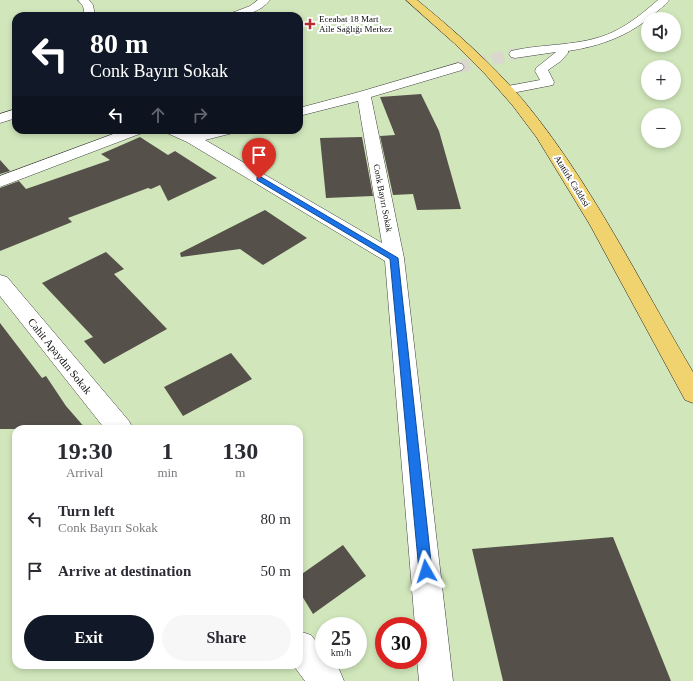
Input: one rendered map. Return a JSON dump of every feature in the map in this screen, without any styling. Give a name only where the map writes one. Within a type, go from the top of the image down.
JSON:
[{"type":"main road","name":"Atatürk Caddesi","points":[[411,0],[480,62],[506,90],[530,119],[561,162],[591,212],[693,393]]},
{"type":"street","points":[[83,0],[88,5],[89,12]]},
{"type":"street","points":[[244,12],[254,8],[265,0]]},
{"type":"street","points":[[515,54],[583,45],[610,38],[643,18],[664,0]]},
{"type":"street","points":[[506,90],[548,82],[541,71],[542,68],[557,58],[562,53],[562,48]]},
{"type":"street","points":[[303,111],[364,96],[458,67]]},
{"type":"street","name":"Conk Bayırı Sokak","points":[[364,96],[394,258],[436,681]]},
{"type":"street","points":[[0,119],[12,114]]},
{"type":"street","points":[[0,182],[126,134]]},
{"type":"street","points":[[181,134],[192,139],[394,258]]},
{"type":"street","points":[[192,139],[212,134]]},
{"type":"street","name":"Cahit Apaydın Sokak","points":[[0,282],[117,425]]},
{"type":"street","points":[[303,652],[327,681]]},
{"type":"green space","points":[[0,0],[693,0],[693,681],[0,681]]},
{"type":"building","points":[[421,94],[439,131],[461,209],[417,210],[413,194],[393,195],[380,136],[395,135],[380,97]]},
{"type":"building","points":[[140,137],[168,155],[175,151],[217,178],[168,201],[160,185],[151,189],[148,188],[68,218],[72,222],[0,251],[0,188],[19,181],[26,189],[110,160],[101,154]]},
{"type":"building","points":[[362,137],[373,196],[326,198],[320,138]]},
{"type":"building","points":[[0,160],[10,171],[0,174]]},
{"type":"building","points":[[265,210],[307,238],[263,265],[240,249],[181,257],[180,253]]},
{"type":"building","points":[[106,252],[124,269],[114,274],[167,329],[104,364],[84,341],[93,337],[42,283]]},
{"type":"building","points":[[0,323],[42,378],[46,376],[66,406],[83,425],[12,425],[12,429],[0,429]]},
{"type":"building","points":[[231,353],[252,379],[183,416],[164,387]]},
{"type":"building","points":[[613,537],[671,681],[503,681],[472,549]]},
{"type":"building","points":[[343,545],[366,576],[313,614],[303,598],[303,573]]},
{"type":"tunnel","points":[[458,67],[515,54]]},
{"type":"place","name":"Eceabat 18 Mart Aile Sağlığı Merkez","points":[[310,24]]},
{"type":"route","points":[[259,179],[394,258],[426,571]]}]
